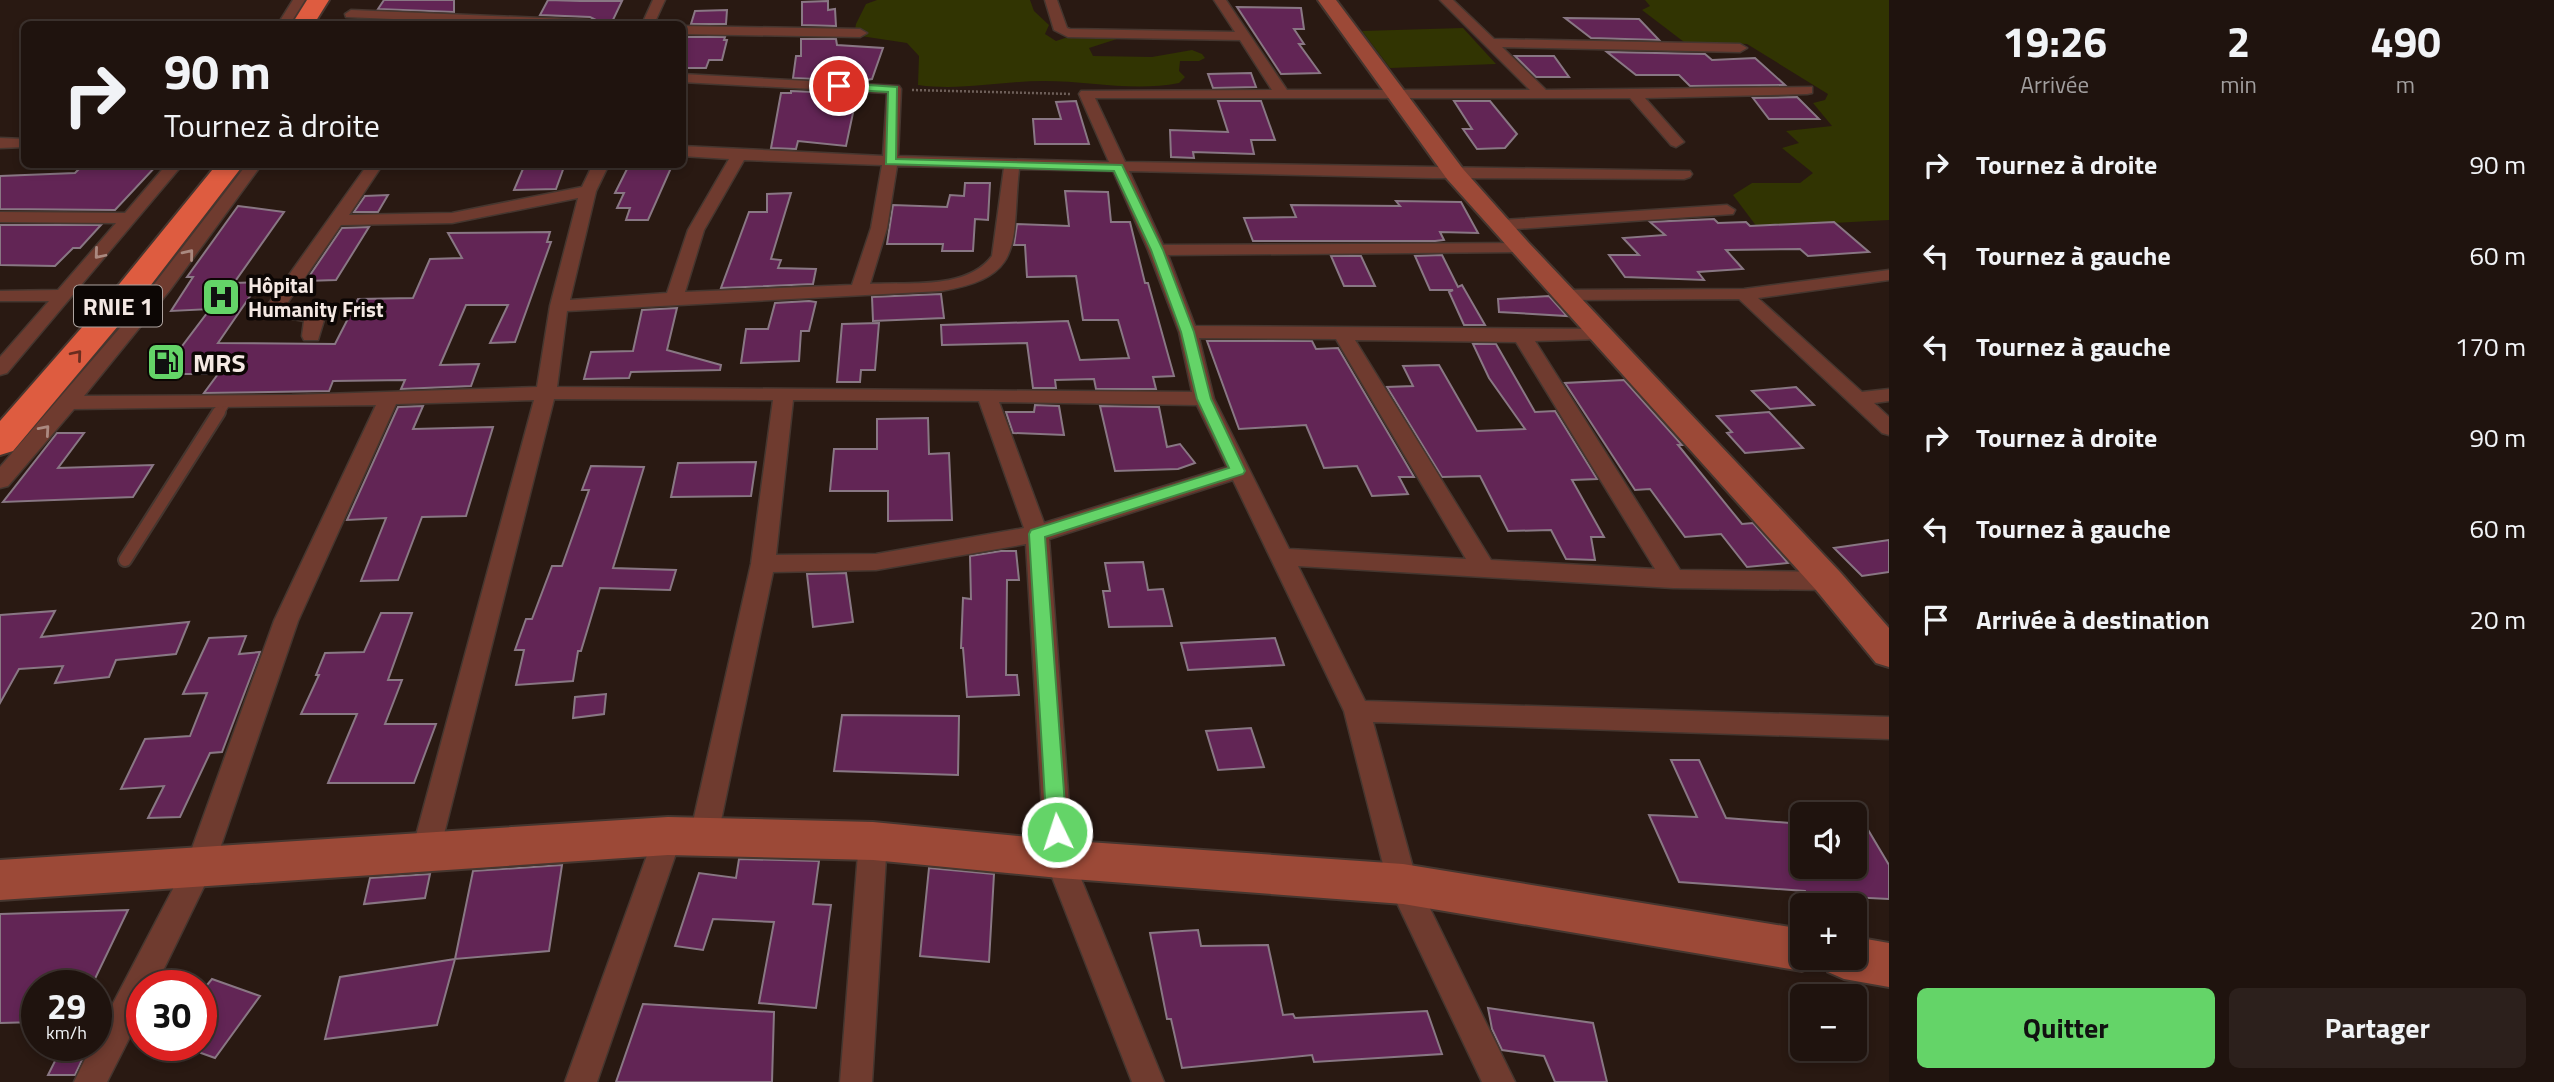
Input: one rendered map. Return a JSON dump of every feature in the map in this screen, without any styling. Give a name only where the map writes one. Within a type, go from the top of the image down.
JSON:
[{"type":"highway","points":[[305,21],[318,0]]},
{"type":"highway","name":"RNIE 1","points":[[0,404],[89,303],[199,168]]},
{"type":"highway","name":"RNIE 1","points":[[0,443],[123,300],[228,168]]},
{"type":"street","points":[[286,21],[299,0]]},
{"type":"street","points":[[345,13],[359,0]]},
{"type":"street","points":[[649,21],[659,0]]},
{"type":"street","points":[[1051,0],[1061,30],[1068,33],[1244,36]]},
{"type":"street","points":[[1220,0],[1281,92]]},
{"type":"street","points":[[1327,0],[1455,174],[1519,247],[1828,581],[1889,653]]},
{"type":"street","points":[[1446,0],[1540,92]]},
{"type":"street","points":[[345,13],[523,21]]},
{"type":"street","points":[[686,30],[860,33]]},
{"type":"street","points":[[1490,43],[1740,48]]},
{"type":"street","points":[[686,78],[894,89],[890,162],[879,228],[859,290]]},
{"type":"street","points":[[1499,1082],[1403,884],[1357,711],[1204,399],[1188,332],[1157,250],[1086,94],[1634,94],[1807,90]]},
{"type":"street","points":[[1634,94],[1676,142]]},
{"type":"street","points":[[0,143],[21,143]]},
{"type":"street","points":[[686,151],[890,162],[1118,168],[1455,174],[1684,174]]},
{"type":"street","points":[[674,298],[696,230],[739,155]]},
{"type":"street","points":[[559,306],[941,286],[978,278],[995,268],[1001,256],[1012,164]]},
{"type":"street","points":[[0,369],[173,168]]},
{"type":"street","points":[[0,481],[68,403],[200,241],[252,168]]},
{"type":"street","points":[[311,336],[315,320],[311,317],[297,312],[273,310],[373,168]]},
{"type":"street","points":[[425,854],[547,393],[559,306],[589,191],[599,168]]},
{"type":"street","points":[[336,220],[452,218],[589,191]]},
{"type":"street","points":[[1502,225],[1727,210]]},
{"type":"street","points":[[0,217],[130,218]]},
{"type":"street","points":[[1157,250],[1519,247]]},
{"type":"street","points":[[1565,295],[1744,294],[1889,275]]},
{"type":"street","points":[[1744,294],[1889,428]]},
{"type":"street","points":[[0,296],[65,295]]},
{"type":"street","points":[[1188,332],[1522,336],[1601,333]]},
{"type":"street","points":[[1341,332],[1483,567]]},
{"type":"street","points":[[1522,336],[1673,579]]},
{"type":"street","points":[[68,403],[547,393],[1204,399]]},
{"type":"street","points":[[581,1082],[686,835],[762,564],[784,395]]},
{"type":"street","points":[[987,395],[1037,534],[1059,859],[1148,1082]]},
{"type":"street","points":[[1857,399],[1889,395]]},
{"type":"street","points":[[90,1082],[200,866],[286,621],[389,398]]},
{"type":"street","points":[[762,564],[876,562],[1037,534],[1237,471]]},
{"type":"street","points":[[1281,557],[1673,579],[1828,581]]},
{"type":"street","points":[[1357,711],[1889,728]]},
{"type":"street","points":[[0,880],[686,835],[873,841],[1059,859],[1403,884],[1790,948]]},
{"type":"street","points":[[856,1082],[873,841]]},
{"type":"street","points":[[1867,961],[1889,965]]},
{"type":"lane","points":[[125,560],[226,401]]},
{"type":"path","points":[[894,89],[1086,94]]},
{"type":"shaded area","points":[[877,0],[1030,0],[1034,11],[1049,25],[1045,34],[1056,41],[1065,38],[1117,39],[1089,48],[1093,56],[1152,57],[1192,50],[1205,58],[1199,61],[1180,61],[1179,71],[1185,77],[1179,83],[1162,85],[1028,81],[950,87],[918,85],[919,56],[907,43],[854,35],[856,24],[866,4]]},
{"type":"shaded area","points":[[1645,0],[1889,0],[1889,220],[1757,227],[1733,195],[1752,183],[1800,183],[1813,173],[1782,148],[1799,143],[1786,131],[1832,126],[1813,103],[1825,100],[1828,94],[1747,44],[1684,42],[1642,10],[1650,6]]},
{"type":"shaded area","points":[[1463,28],[1496,64],[1390,68],[1362,31]]},
{"type":"building","points":[[384,0],[454,0],[454,12],[378,9]]},
{"type":"building","points":[[548,0],[622,1],[612,21],[598,21],[590,17],[540,15]]},
{"type":"building","points":[[828,1],[828,10],[835,9],[836,26],[802,25],[802,2]]},
{"type":"building","points":[[1237,7],[1301,8],[1304,29],[1294,29],[1304,44],[1299,44],[1320,73],[1281,74]]},
{"type":"building","points":[[727,10],[726,24],[691,24],[695,11]]},
{"type":"building","points":[[1565,18],[1639,19],[1659,40],[1591,38]]},
{"type":"building","points":[[687,37],[725,37],[724,40],[727,40],[722,60],[709,60],[706,68],[686,68]]},
{"type":"building","points":[[801,39],[836,39],[837,45],[883,48],[872,79],[859,81],[793,78],[796,56],[801,56]]},
{"type":"building","points":[[1607,52],[1705,54],[1712,60],[1755,58],[1785,85],[1690,86],[1679,75],[1636,75]]},
{"type":"building","points":[[1515,56],[1554,56],[1569,77],[1536,77]]},
{"type":"building","points":[[1251,73],[1256,87],[1213,88],[1208,74]]},
{"type":"building","points":[[791,91],[857,94],[846,146],[798,141],[796,149],[771,148],[781,93]]},
{"type":"building","points":[[1797,97],[1819,119],[1769,119],[1753,98]]},
{"type":"building","points":[[1076,101],[1089,144],[1035,144],[1033,119],[1061,119],[1056,102]]},
{"type":"building","points":[[1218,101],[1261,101],[1275,140],[1251,140],[1254,154],[1193,152],[1194,158],[1171,157],[1170,130],[1228,132]]},
{"type":"building","points":[[1454,101],[1490,101],[1517,134],[1505,148],[1477,149],[1463,129],[1472,129]]},
{"type":"building","points":[[80,168],[154,168],[115,210],[0,209],[0,176],[75,173]]},
{"type":"building","points":[[523,168],[564,168],[556,189],[514,190]]},
{"type":"building","points":[[628,168],[671,168],[648,220],[626,220],[630,208],[617,208],[624,193],[615,193]]},
{"type":"building","points":[[965,183],[990,183],[988,220],[975,219],[973,251],[942,251],[943,244],[887,244],[893,205],[947,207],[950,195],[964,196]]},
{"type":"building","points":[[1065,191],[1108,192],[1111,222],[1130,222],[1145,283],[1148,283],[1174,376],[1153,377],[1156,389],[1096,389],[1094,379],[1055,380],[1056,388],[1033,388],[1027,343],[942,345],[941,325],[1068,321],[1080,360],[1129,358],[1118,320],[1083,320],[1076,276],[1027,277],[1025,245],[1014,245],[1017,224],[1069,226]]},
{"type":"building","points":[[791,193],[771,259],[781,260],[778,268],[816,269],[813,284],[721,288],[749,212],[767,212],[767,194]]},
{"type":"building","points":[[388,195],[378,212],[354,212],[365,196]]},
{"type":"building","points":[[1396,201],[1461,202],[1478,233],[1440,232],[1444,240],[1435,241],[1253,241],[1244,218],[1296,217],[1291,205],[1400,206]]},
{"type":"building","points":[[238,206],[284,212],[234,283],[260,282],[218,343],[335,344],[358,299],[413,298],[430,259],[462,258],[448,233],[550,232],[547,242],[551,242],[515,342],[490,343],[508,305],[466,305],[440,365],[479,364],[471,386],[401,389],[405,380],[333,381],[329,391],[204,393],[218,374],[161,374],[210,309],[171,311],[193,277],[187,277]]},
{"type":"building","points":[[1714,219],[1718,223],[1746,222],[1750,226],[1834,222],[1869,252],[1808,256],[1800,249],[1726,250],[1743,269],[1698,272],[1704,280],[1625,277],[1609,255],[1639,255],[1623,238],[1665,235],[1650,222]]},
{"type":"building","points":[[0,225],[101,225],[80,248],[73,248],[55,266],[0,265]]},
{"type":"building","points":[[369,227],[336,280],[306,281],[342,228]]},
{"type":"building","points":[[1442,255],[1458,287],[1462,285],[1485,325],[1464,325],[1449,292],[1453,290],[1430,290],[1415,256]]},
{"type":"building","points":[[1331,256],[1361,256],[1375,286],[1344,286]]},
{"type":"building","points":[[941,294],[944,318],[873,321],[872,297]]},
{"type":"building","points":[[1549,296],[1567,316],[1499,312],[1498,299]]},
{"type":"building","points":[[816,302],[809,331],[801,331],[799,361],[741,363],[746,329],[768,329],[775,303]]},
{"type":"building","points":[[677,308],[667,350],[721,365],[720,370],[631,372],[629,378],[584,379],[591,352],[633,351],[642,310]]},
{"type":"building","points":[[879,323],[875,370],[861,370],[860,382],[837,382],[842,324]]},
{"type":"building","points":[[1207,341],[1312,341],[1316,349],[1338,348],[1414,477],[1399,477],[1408,494],[1372,496],[1357,466],[1324,468],[1306,425],[1239,429]]},
{"type":"building","points":[[1473,344],[1496,344],[1535,412],[1555,411],[1597,479],[1572,480],[1604,537],[1591,537],[1595,560],[1566,559],[1551,530],[1508,531],[1480,476],[1442,477],[1387,387],[1413,386],[1403,366],[1439,365],[1477,431],[1525,429],[1489,378]]},
{"type":"building","points":[[1624,380],[1682,445],[1678,445],[1742,524],[1753,523],[1788,563],[1747,567],[1721,534],[1685,537],[1650,489],[1635,490],[1565,383]]},
{"type":"building","points":[[1796,387],[1814,405],[1770,409],[1752,391]]},
{"type":"building","points":[[1035,405],[1059,406],[1064,435],[1013,433],[1006,412],[1034,412]]},
{"type":"building","points":[[423,406],[413,429],[493,427],[466,516],[422,517],[398,580],[361,581],[386,518],[347,520],[398,407]]},
{"type":"building","points":[[1100,406],[1159,407],[1167,447],[1180,444],[1195,463],[1178,469],[1115,471]]},
{"type":"building","points":[[1769,412],[1803,448],[1745,453],[1727,433],[1732,432],[1717,416]]},
{"type":"building","points":[[928,418],[929,454],[949,453],[952,520],[888,521],[888,491],[830,491],[834,449],[877,449],[877,419]]},
{"type":"building","points":[[57,433],[84,433],[58,468],[153,465],[133,497],[3,502]]},
{"type":"building","points":[[756,462],[751,496],[671,497],[678,463]]},
{"type":"building","points":[[591,466],[644,467],[613,568],[676,570],[670,590],[600,588],[581,651],[578,651],[573,681],[516,685],[524,650],[515,650],[526,619],[532,619],[552,566],[562,566],[589,490],[582,490]]},
{"type":"building","points":[[1889,540],[1889,572],[1862,576],[1834,548]]},
{"type":"building","points":[[1016,551],[1019,580],[1007,580],[1006,675],[1017,675],[1019,695],[967,697],[961,648],[963,598],[971,599],[970,556]]},
{"type":"building","points":[[1143,562],[1148,590],[1163,589],[1172,626],[1109,627],[1103,591],[1110,591],[1105,563]]},
{"type":"building","points":[[846,573],[853,622],[813,627],[807,574]]},
{"type":"building","points":[[55,611],[41,637],[189,622],[176,654],[116,660],[109,677],[55,683],[63,666],[19,669],[0,703],[0,615]]},
{"type":"building","points":[[381,613],[412,613],[388,680],[402,680],[385,724],[436,724],[414,783],[328,783],[357,714],[301,714],[319,675],[316,675],[325,653],[364,652]]},
{"type":"building","points":[[246,636],[239,654],[260,652],[222,752],[210,753],[180,817],[148,818],[164,786],[121,789],[145,739],[190,736],[207,693],[183,694],[209,638]]},
{"type":"building","points":[[1275,638],[1284,665],[1188,670],[1181,643]]},
{"type":"building","points":[[606,694],[604,714],[573,718],[575,697]]},
{"type":"building","points":[[842,715],[959,716],[958,775],[834,771]]},
{"type":"building","points":[[1251,728],[1264,767],[1218,770],[1206,731]]},
{"type":"building","points":[[1671,760],[1699,760],[1726,818],[1790,823],[1790,879],[1867,879],[1867,828],[1889,865],[1889,899],[1867,898],[1867,893],[1806,893],[1679,882],[1649,815],[1697,817]]},
{"type":"building","points":[[739,859],[819,861],[813,904],[831,905],[816,1008],[759,1003],[774,922],[713,919],[703,950],[675,946],[699,873],[736,878]]},
{"type":"building","points":[[562,865],[549,951],[455,959],[473,871]]},
{"type":"building","points":[[929,868],[994,874],[989,962],[920,956]]},
{"type":"building","points":[[430,874],[425,898],[364,904],[370,878]]},
{"type":"building","points":[[128,910],[99,970],[21,970],[21,1022],[0,1023],[0,914]]},
{"type":"building","points":[[1198,930],[1201,946],[1268,945],[1283,1015],[1293,1014],[1295,1018],[1427,1011],[1442,1054],[1314,1062],[1312,1055],[1182,1068],[1171,1019],[1167,1019],[1150,933]]},
{"type":"building","points":[[455,959],[437,1025],[325,1039],[340,977]]},
{"type":"building","points":[[217,981],[260,996],[217,1055]]},
{"type":"building","points":[[643,1004],[774,1012],[772,1082],[616,1082]]},
{"type":"building","points":[[1488,1008],[1593,1023],[1607,1082],[1555,1082],[1544,1056],[1502,1050],[1492,1029]]},
{"type":"building","points":[[55,1061],[82,1061],[75,1075],[48,1075]]},
{"type":"place","name":"Hôpital Humanity Frist","points":[[221,297]]},
{"type":"place","name":"MRS","points":[[166,362]]},
{"type":"route","points":[[839,86],[894,89],[890,162],[1118,168],[1157,250],[1188,332],[1204,399],[1237,471],[1037,534],[1057,832]]}]
